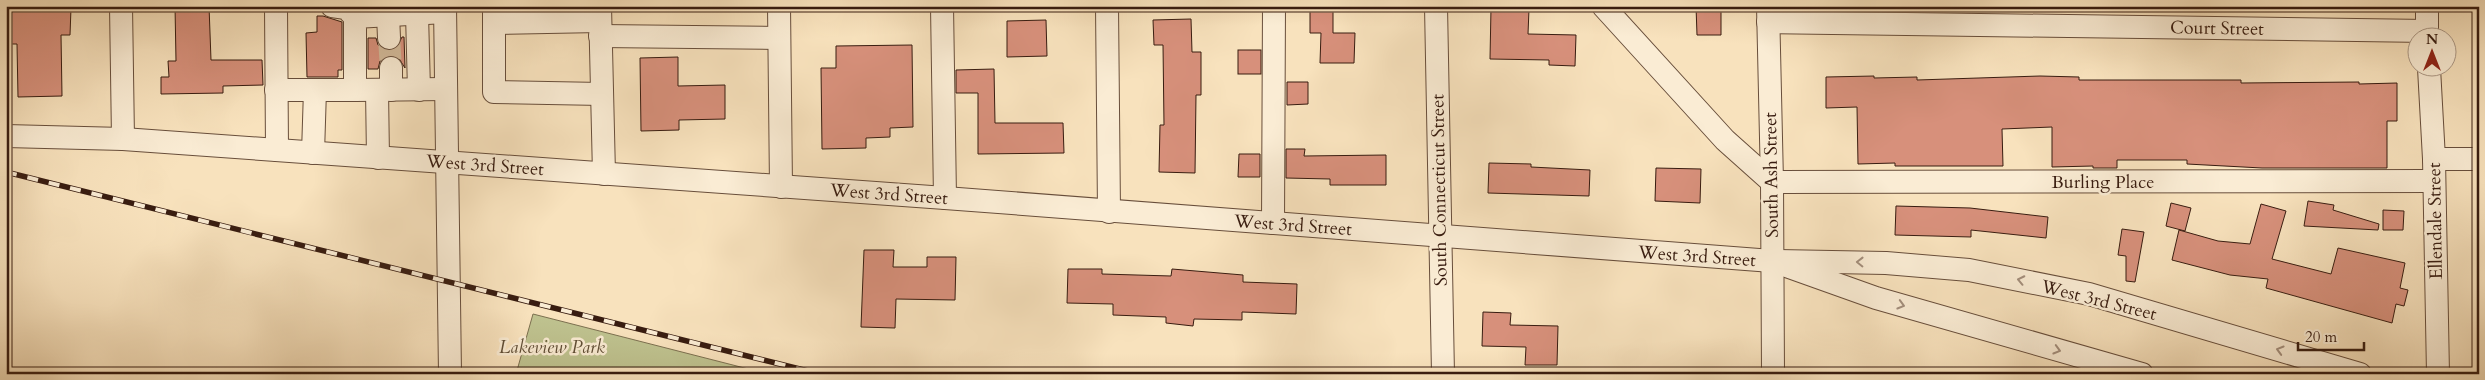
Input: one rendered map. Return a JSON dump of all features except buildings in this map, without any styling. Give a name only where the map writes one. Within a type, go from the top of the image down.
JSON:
[{"type":"street","points":[[121,6],[123,139]]},
{"type":"street","points":[[276,6],[277,150]]},
{"type":"street","points":[[332,6],[346,8],[355,17],[379,84],[378,158]]},
{"type":"street","points":[[779,6],[781,187]]},
{"type":"street","points":[[942,6],[945,198]]},
{"type":"street","points":[[1106,6],[1109,212]]},
{"type":"street","points":[[1273,223],[1274,6]]},
{"type":"street","name":"South Connecticut Street","points":[[1436,6],[1438,236],[1443,374]]},
{"type":"street","points":[[1603,6],[1725,140],[1772,182]]},
{"type":"street","points":[[2427,6],[2427,28]]},
{"type":"street","points":[[355,17],[417,14],[445,9],[450,374]]},
{"type":"street","points":[[417,14],[419,90]]},
{"type":"street","points":[[602,94],[494,92],[494,14],[600,21],[779,38]]},
{"type":"street","name":"South Ash Street","points":[[1768,14],[1772,182],[1773,374]]},
{"type":"street","name":"Court Street","points":[[1768,14],[2092,16],[2408,33]]},
{"type":"street","points":[[388,15],[389,38]]},
{"type":"street","points":[[600,21],[604,174]]},
{"type":"street","name":"Ellendale Street","points":[[2430,78],[2434,159],[2438,374]]},
{"type":"street","points":[[276,90],[315,90],[379,84],[419,90],[446,89]]},
{"type":"street","points":[[313,153],[315,90]]},
{"type":"street","name":"West 3rd Street","points":[[6,136],[123,139],[945,198],[1109,212],[1772,261],[1886,263],[1969,270],[2089,294],[2360,374]]},
{"type":"street","points":[[2434,159],[2479,159]]},
{"type":"street","name":"Burling Place","points":[[1772,182],[2434,181]]},
{"type":"street","name":"West 3rd Street","points":[[1772,261],[1876,298],[2142,374]]},
{"type":"green space","name":"Lakeview Park","points":[[533,314],[768,374],[516,374]]},
{"type":"tunnel","points":[[389,38],[391,68]]},
{"type":"railway","points":[[6,172],[820,374]]}]
